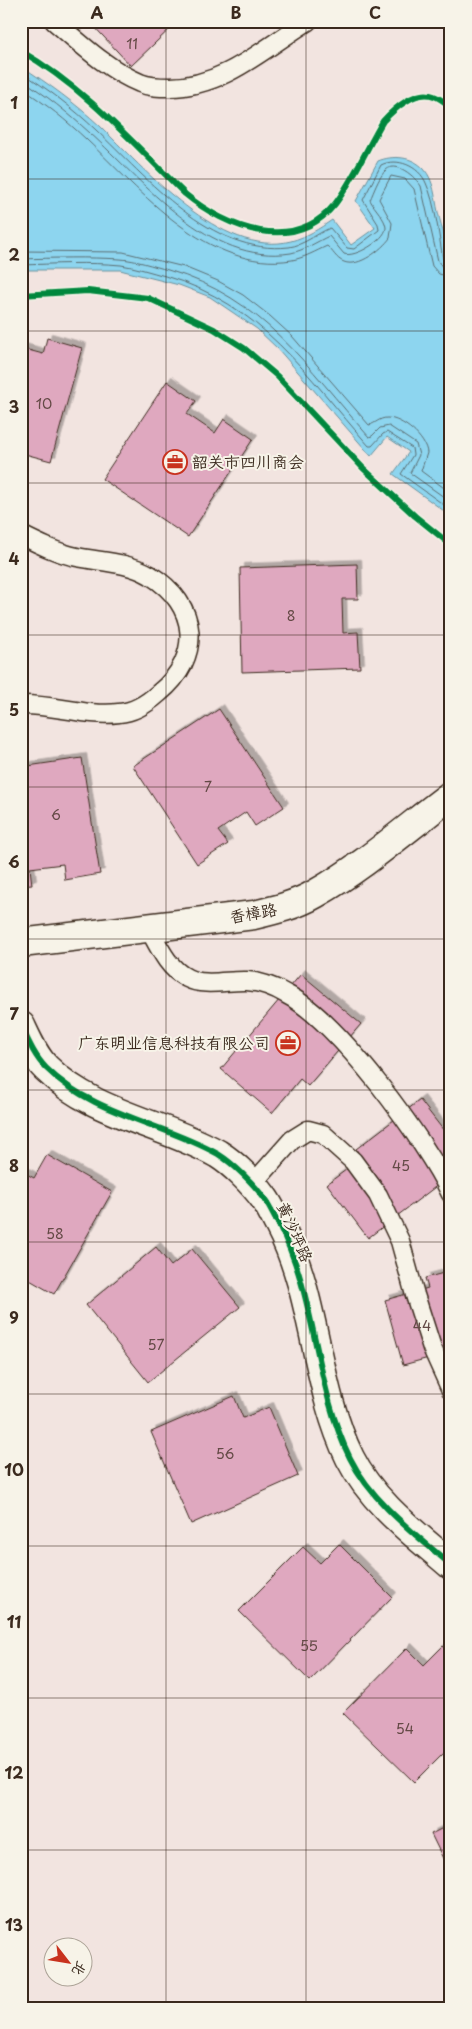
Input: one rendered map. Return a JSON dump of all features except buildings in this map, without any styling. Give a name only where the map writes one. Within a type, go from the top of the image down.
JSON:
[{"type":"street","name":"香樟路","points":[[21,943],[254,915],[284,908],[314,895],[341,878],[451,795]]},
{"type":"street","name":"黄沙坪路","points":[[21,1026],[30,1046],[45,1067],[66,1086],[99,1104],[219,1155],[265,1198],[297,1264],[327,1395],[337,1429],[351,1460],[375,1495],[451,1565]]},
{"type":"lane","points":[[54,21],[111,67],[142,84],[159,88],[183,88],[213,81],[240,67],[308,21]]},
{"type":"lane","points":[[21,535],[56,552],[126,565],[146,573],[166,587],[178,600],[187,617],[190,639],[187,657],[175,680],[154,698],[138,708],[119,713],[21,705]]},
{"type":"lane","points":[[148,928],[168,961],[187,978],[204,983],[248,981],[263,984],[288,994],[321,1019],[362,1065],[400,1114],[451,1194]]},
{"type":"lane","points":[[252,1185],[292,1140],[308,1130],[324,1134],[353,1161],[378,1194],[400,1240],[414,1295],[432,1348],[451,1390]]},
{"type":"water","points":[[21,66],[81,109],[161,186],[186,206],[212,224],[238,237],[265,243],[291,241],[312,232],[332,220],[351,245],[375,228],[356,201],[378,161],[396,157],[408,159],[424,169],[434,189],[449,254],[452,279],[449,371],[451,516],[393,474],[409,452],[387,437],[371,456],[278,349],[257,329],[210,297],[179,285],[120,270],[21,270]]},
{"type":"cycle path","points":[[21,51],[66,82],[108,117],[185,194],[220,217],[240,226],[260,231],[280,232],[300,229],[318,220],[335,204],[341,195],[383,121],[406,101],[420,95],[427,95],[434,96],[451,107]]},
{"type":"cycle path","points":[[21,295],[88,291],[148,298],[214,329],[244,348],[277,376],[363,468],[415,516],[451,545]]},
{"type":"cycle path","points":[[21,1026],[38,1059],[64,1084],[106,1107],[197,1143],[218,1154],[237,1168],[260,1192],[279,1225],[301,1282],[329,1401],[338,1430],[350,1458],[359,1474],[382,1503],[451,1565]]},
{"type":"place","name":"韶关市四川商会","points":[[175,462]]},
{"type":"place","name":"广东明业信息科技有限公司","points":[[288,1043]]}]
